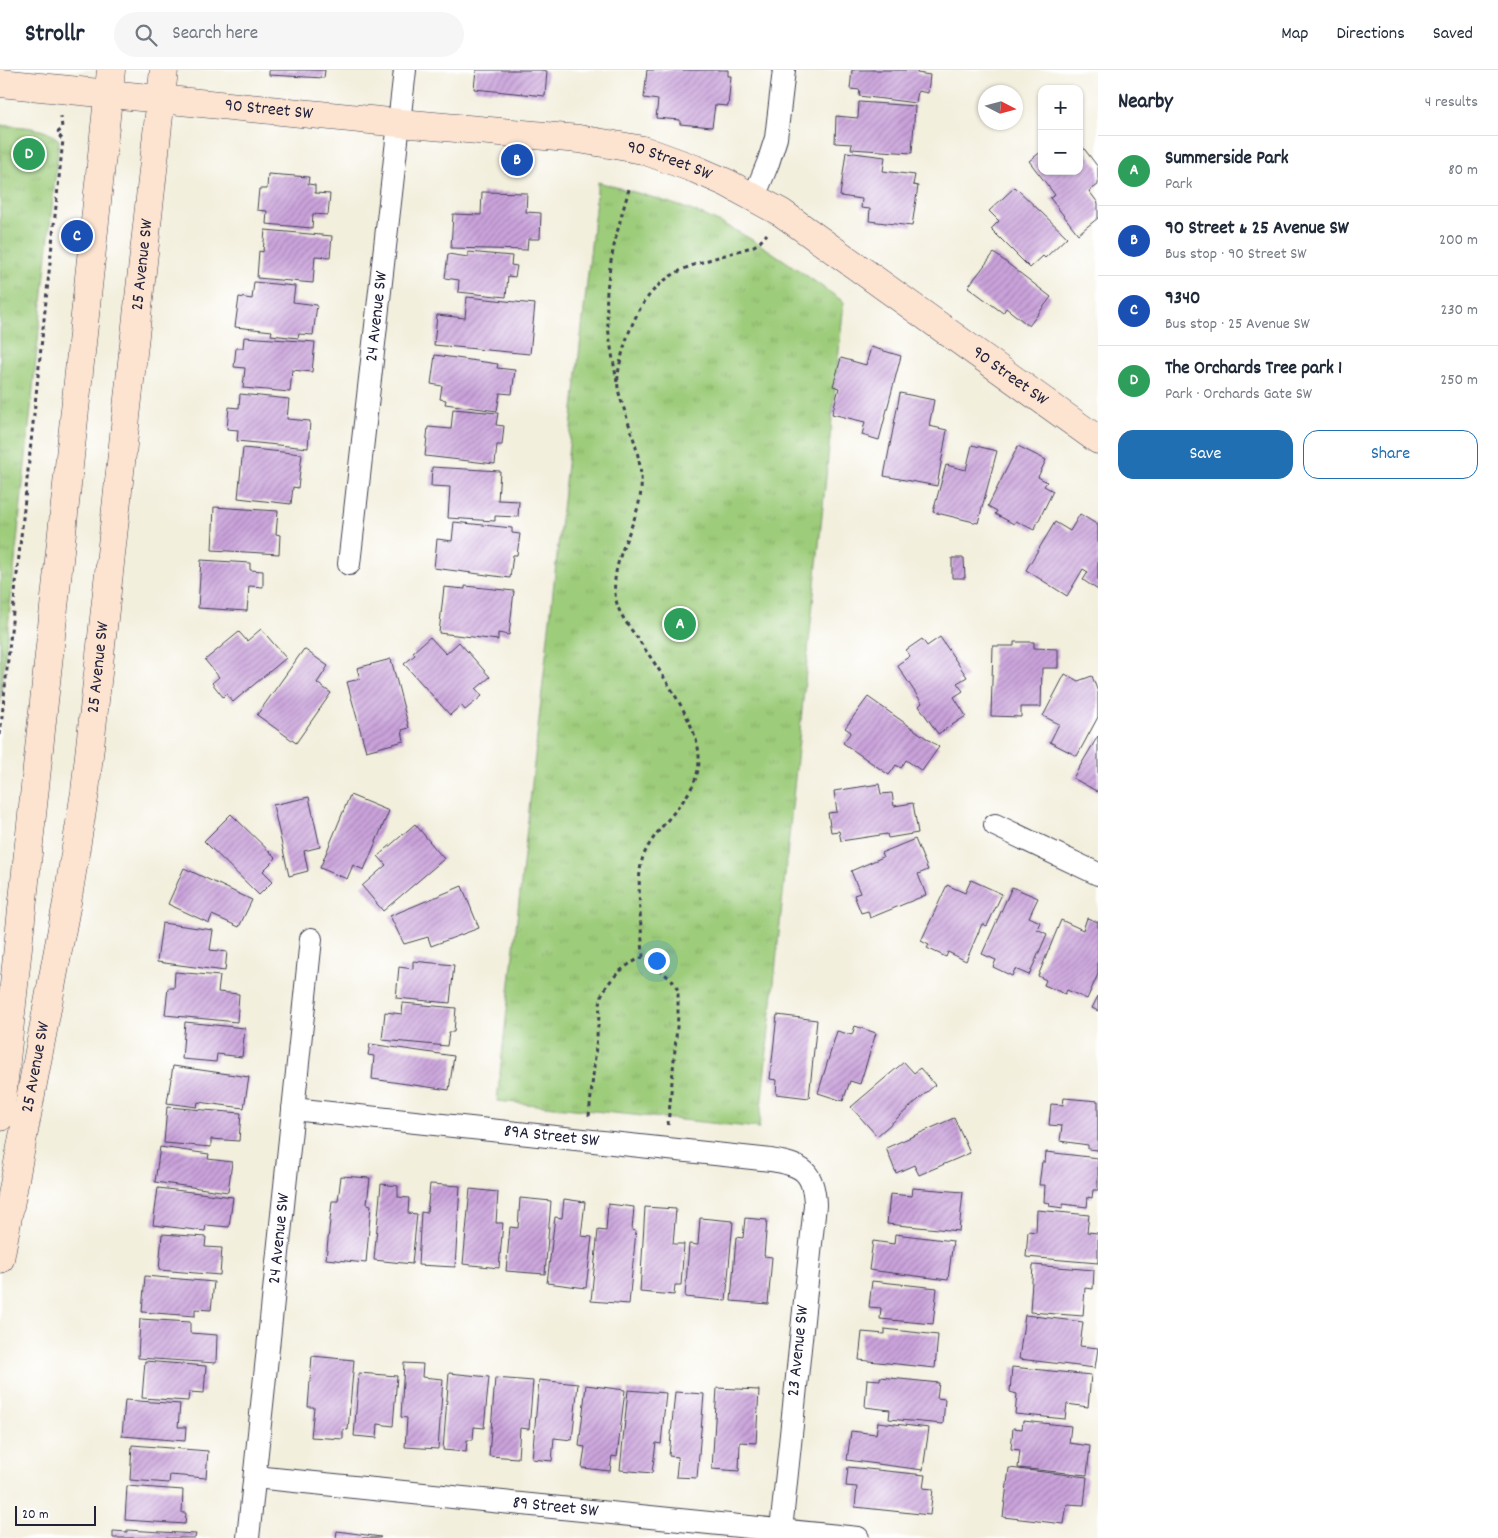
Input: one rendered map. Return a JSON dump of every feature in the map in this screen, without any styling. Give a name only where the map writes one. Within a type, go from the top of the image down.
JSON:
[{"type":"main road","name":"25 Avenue SW","points":[[0,1259],[68,897],[85,792],[164,70]]},
{"type":"main road","name":"25 Avenue SW","points":[[0,1117],[110,82]]},
{"type":"main road","name":"90 Street SW","points":[[0,83],[110,82],[161,99],[579,139],[643,150],[686,165],[754,197],[806,230],[1096,434]]},
{"type":"street","name":"24 Avenue SW","points":[[350,564],[405,70]]},
{"type":"street","points":[[754,197],[776,138],[784,70]]},
{"type":"street","points":[[995,824],[1098,874]]},
{"type":"street","name":"24 Avenue SW","points":[[248,1538],[311,939]]},
{"type":"street","name":"89A Street SW","points":[[293,1108],[778,1161],[796,1165],[807,1174]]},
{"type":"street","name":"23 Avenue SW","points":[[781,1530],[815,1205],[812,1182],[807,1174]]},
{"type":"street","name":"89 Street SW","points":[[255,1476],[858,1538]]},
{"type":"path","points":[[0,735],[63,140],[57,133],[62,129]]},
{"type":"path","points":[[630,186],[619,223],[607,292],[610,338],[618,388],[634,442],[642,481],[640,503],[615,575],[615,591],[618,606],[694,731],[698,743],[699,758],[698,774],[692,788],[647,848],[642,860],[640,876],[642,957]]},
{"type":"path","points":[[618,388],[622,352],[639,311],[652,291],[664,280],[688,266],[754,246],[760,242],[768,231]]},
{"type":"path","points":[[586,1141],[602,996],[608,983],[616,974],[626,965],[642,957]]},
{"type":"path","points":[[642,957],[672,980],[678,990],[678,1016],[665,1149]]},
{"type":"green space","points":[[0,125],[39,130],[53,135],[59,140],[0,704]]},
{"type":"green space","points":[[598,182],[679,206],[725,225],[771,251],[844,302],[759,1128],[497,1101]]},
{"type":"building","points":[[269,70],[325,70],[324,78],[269,75]]},
{"type":"building","points":[[476,70],[547,71],[545,96],[474,89]]},
{"type":"building","points":[[647,70],[728,70],[728,76],[731,76],[728,106],[715,105],[712,127],[680,124],[680,120],[656,118],[658,100],[644,98]]},
{"type":"building","points":[[852,70],[917,70],[917,73],[930,75],[928,93],[918,91],[916,103],[859,96],[860,90],[850,89]]},
{"type":"building","points":[[859,102],[915,106],[912,153],[851,149],[852,144],[835,143],[836,116],[858,118]]},
{"type":"building","points":[[1083,147],[1098,167],[1098,185],[1089,191],[1098,203],[1098,218],[1078,234],[1050,198],[1055,195],[1040,175],[1083,175]]},
{"type":"building","points":[[846,152],[885,157],[883,171],[915,175],[913,185],[918,186],[912,226],[869,221],[870,209],[861,208],[862,199],[840,196]]},
{"type":"building","points":[[1038,154],[1038,173],[1029,161]]},
{"type":"building","points":[[268,174],[309,177],[308,184],[315,185],[315,193],[330,194],[328,215],[313,214],[312,228],[266,224],[267,211],[257,210],[259,189],[267,189]]},
{"type":"building","points":[[1015,187],[1067,237],[1045,258],[1043,256],[1030,268],[991,229],[999,221],[989,211]]},
{"type":"building","points":[[482,192],[527,193],[526,212],[541,213],[540,239],[528,239],[527,250],[451,248],[453,214],[481,215]]},
{"type":"building","points":[[265,230],[332,236],[330,257],[315,256],[313,283],[257,278],[259,251],[263,252]]},
{"type":"building","points":[[468,252],[512,256],[511,265],[517,266],[515,277],[508,276],[506,297],[458,292],[459,280],[445,278],[448,254],[468,257]]},
{"type":"building","points":[[994,253],[1051,297],[1029,326],[1006,308],[1003,313],[968,287]]},
{"type":"building","points":[[254,282],[295,286],[293,302],[317,305],[313,335],[299,334],[298,338],[271,335],[272,331],[235,327],[239,297],[252,299]]},
{"type":"building","points":[[467,297],[535,304],[530,354],[434,345],[437,315],[465,318]]},
{"type":"building","points":[[244,337],[315,342],[312,372],[292,370],[290,392],[243,388],[245,368],[234,367],[236,348],[243,348]]},
{"type":"building","points":[[871,347],[901,356],[879,440],[862,435],[865,422],[832,414],[839,388],[833,386],[841,358],[866,365]]},
{"type":"building","points":[[435,355],[498,364],[497,368],[515,370],[512,394],[500,393],[497,411],[445,404],[446,400],[440,399],[442,386],[431,384]]},
{"type":"building","points":[[900,393],[934,400],[929,426],[947,430],[937,486],[884,476]]},
{"type":"building","points":[[240,394],[289,399],[287,419],[310,421],[308,448],[237,441],[238,430],[227,429],[229,407],[239,408]]},
{"type":"building","points":[[453,409],[498,413],[496,425],[504,426],[502,445],[497,445],[495,464],[425,456],[428,427],[451,429]]},
{"type":"building","points":[[972,445],[997,451],[978,523],[933,512],[946,465],[966,470]]},
{"type":"building","points":[[1018,446],[1046,460],[1038,477],[1047,482],[1044,486],[1053,491],[1034,530],[1016,521],[1014,524],[995,514],[997,511],[988,506]]},
{"type":"building","points":[[243,448],[302,454],[298,488],[293,487],[291,504],[238,498]]},
{"type":"building","points":[[432,467],[500,471],[498,500],[519,501],[518,517],[495,516],[495,521],[448,518],[450,487],[431,486]]},
{"type":"building","points":[[214,507],[278,511],[276,534],[280,535],[279,554],[212,550]]},
{"type":"building","points":[[1080,514],[1098,525],[1098,590],[1083,580],[1088,572],[1083,569],[1067,596],[1026,570],[1055,522],[1070,531]]},
{"type":"building","points":[[454,522],[512,528],[512,533],[520,534],[517,555],[513,555],[510,578],[434,568],[437,539],[452,541]]},
{"type":"building","points":[[952,558],[964,558],[965,578],[952,578]]},
{"type":"building","points":[[201,560],[250,563],[250,570],[263,571],[263,587],[249,586],[247,611],[198,608]]},
{"type":"building","points":[[465,586],[514,591],[509,635],[498,633],[498,640],[439,633],[444,587],[465,589]]},
{"type":"building","points":[[261,629],[286,658],[233,702],[226,694],[223,697],[212,683],[219,677],[205,660],[239,632],[247,641]]},
{"type":"building","points":[[430,637],[446,654],[459,642],[490,677],[476,689],[482,696],[465,710],[461,705],[450,715],[404,664],[415,655],[413,652]]},
{"type":"building","points":[[940,637],[967,677],[957,683],[963,691],[954,697],[966,716],[938,734],[919,706],[922,703],[897,665],[910,656],[906,650],[922,639],[927,646]]},
{"type":"building","points":[[1014,642],[1034,642],[1034,648],[1058,649],[1058,668],[1042,668],[1041,707],[1021,707],[1021,717],[991,716],[993,646],[1014,646]]},
{"type":"building","points":[[304,649],[328,666],[317,683],[331,693],[296,743],[257,715]]},
{"type":"building","points":[[391,659],[409,728],[402,730],[404,741],[366,751],[347,682],[360,679],[357,668]]},
{"type":"building","points":[[1065,674],[1078,681],[1092,676],[1098,692],[1098,717],[1077,756],[1050,742],[1059,724],[1043,716]]},
{"type":"building","points":[[868,697],[939,747],[922,771],[906,760],[901,768],[896,765],[889,775],[843,743],[851,732],[845,728]]},
{"type":"building","points":[[1098,736],[1098,792],[1073,778]]},
{"type":"building","points":[[879,784],[881,794],[892,793],[894,806],[913,803],[918,833],[888,838],[887,834],[841,841],[839,831],[831,832],[828,813],[837,812],[834,791]]},
{"type":"building","points":[[350,795],[389,811],[364,870],[353,865],[347,879],[320,868]]},
{"type":"building","points":[[309,797],[320,847],[304,851],[308,871],[289,876],[273,805]]},
{"type":"building","points":[[231,814],[276,858],[263,871],[273,881],[259,895],[204,841]]},
{"type":"building","points":[[415,824],[444,859],[383,911],[362,886],[386,865],[378,856]]},
{"type":"building","points":[[915,839],[928,870],[918,874],[926,895],[870,918],[868,911],[861,913],[854,895],[860,893],[851,871],[883,857],[881,853]]},
{"type":"building","points":[[184,868],[252,900],[239,927],[212,915],[209,923],[168,904]]},
{"type":"building","points":[[971,880],[1002,894],[987,926],[982,924],[966,961],[948,952],[946,957],[927,948],[929,945],[921,941],[947,885],[965,893]]},
{"type":"building","points":[[462,886],[479,928],[431,946],[428,937],[404,944],[390,916]]},
{"type":"building","points":[[1012,887],[1038,898],[1029,917],[1040,922],[1037,929],[1047,934],[1029,975],[1015,969],[1012,976],[993,967],[996,960],[982,954]]},
{"type":"building","points":[[1087,918],[1098,922],[1098,974],[1087,999],[1067,990],[1065,994],[1044,985],[1046,980],[1038,976],[1061,920],[1083,930]]},
{"type":"building","points":[[162,923],[213,930],[210,950],[227,952],[225,971],[157,962]]},
{"type":"building","points":[[413,961],[454,965],[450,1003],[396,998],[399,967],[413,969]]},
{"type":"building","points":[[175,972],[220,976],[218,992],[239,994],[237,1022],[165,1015],[168,988],[174,988]]},
{"type":"building","points":[[1098,996],[1098,1011],[1092,1008]]},
{"type":"building","points":[[403,1003],[456,1008],[454,1032],[449,1032],[447,1046],[382,1040],[385,1012],[402,1014]]},
{"type":"building","points":[[777,1015],[817,1020],[809,1098],[776,1094],[777,1080],[770,1079]]},
{"type":"building","points":[[185,1022],[245,1028],[242,1057],[217,1054],[216,1062],[182,1059]]},
{"type":"building","points":[[855,1026],[876,1033],[860,1084],[850,1081],[843,1101],[818,1093],[837,1031],[852,1035]]},
{"type":"building","points":[[370,1044],[454,1056],[449,1090],[372,1079],[374,1056],[368,1055]]},
{"type":"building","points":[[904,1062],[914,1073],[920,1068],[935,1085],[877,1136],[851,1107]]},
{"type":"building","points":[[173,1066],[249,1077],[244,1108],[198,1102],[197,1107],[167,1103]]},
{"type":"building","points":[[1064,1098],[1098,1101],[1098,1150],[1088,1149],[1088,1145],[1060,1141],[1062,1126],[1049,1125],[1051,1104],[1063,1105]]},
{"type":"building","points":[[167,1107],[241,1113],[239,1141],[211,1139],[211,1147],[164,1143]]},
{"type":"building","points":[[954,1118],[970,1153],[919,1175],[914,1165],[896,1173],[886,1148]]},
{"type":"building","points":[[160,1147],[209,1154],[208,1159],[232,1162],[228,1192],[155,1182]]},
{"type":"building","points":[[1046,1152],[1098,1158],[1098,1190],[1093,1190],[1092,1198],[1088,1197],[1087,1207],[1063,1204],[1063,1208],[1049,1206],[1050,1203],[1044,1202],[1045,1185],[1039,1185],[1042,1162],[1045,1162]]},
{"type":"building","points":[[341,1176],[370,1178],[367,1204],[371,1205],[366,1263],[326,1259],[332,1201],[338,1201]]},
{"type":"building","points":[[381,1184],[398,1186],[398,1197],[409,1198],[408,1213],[417,1214],[412,1264],[374,1260]]},
{"type":"building","points":[[430,1184],[460,1186],[455,1267],[418,1265],[421,1212],[427,1213]]},
{"type":"building","points":[[158,1188],[233,1197],[229,1227],[206,1225],[205,1231],[153,1225]]},
{"type":"building","points":[[913,1188],[963,1192],[959,1231],[887,1224],[890,1194],[912,1196]]},
{"type":"building","points":[[470,1189],[498,1192],[496,1223],[503,1223],[499,1268],[463,1264]]},
{"type":"building","points":[[520,1198],[551,1201],[545,1274],[506,1271],[510,1227],[518,1228]]},
{"type":"building","points":[[564,1199],[585,1202],[581,1236],[592,1237],[586,1288],[547,1283],[555,1217],[562,1218]]},
{"type":"building","points":[[608,1204],[634,1207],[632,1230],[636,1231],[629,1304],[591,1301],[598,1230],[606,1231]]},
{"type":"building","points":[[645,1207],[676,1209],[673,1244],[684,1244],[681,1285],[675,1285],[674,1295],[640,1292]]},
{"type":"building","points":[[1037,1210],[1089,1215],[1087,1232],[1098,1233],[1098,1263],[1026,1257],[1028,1231],[1036,1232]]},
{"type":"building","points":[[700,1218],[733,1221],[726,1301],[685,1297],[689,1244],[698,1245]]},
{"type":"building","points":[[745,1218],[767,1220],[764,1256],[772,1257],[768,1304],[731,1301],[736,1237],[743,1238]]},
{"type":"building","points":[[162,1234],[206,1237],[205,1247],[222,1248],[220,1275],[159,1270]]},
{"type":"building","points":[[895,1234],[953,1241],[948,1280],[869,1270],[873,1241],[894,1244]]},
{"type":"building","points":[[1033,1265],[1094,1270],[1093,1289],[1085,1288],[1083,1316],[1030,1312]]},
{"type":"building","points":[[145,1276],[214,1282],[211,1310],[195,1309],[195,1316],[142,1312]]},
{"type":"building","points":[[872,1281],[937,1288],[933,1324],[880,1319],[881,1308],[869,1307]]},
{"type":"building","points":[[1025,1315],[1083,1322],[1080,1346],[1098,1348],[1095,1368],[1019,1359]]},
{"type":"building","points":[[140,1319],[190,1322],[190,1333],[217,1335],[216,1363],[138,1358]]},
{"type":"building","points":[[885,1329],[938,1335],[935,1368],[859,1360],[862,1332],[885,1334]]},
{"type":"building","points":[[312,1356],[354,1360],[348,1430],[343,1429],[343,1439],[311,1437],[314,1407],[308,1407]]},
{"type":"building","points":[[145,1361],[206,1366],[204,1393],[189,1392],[188,1401],[142,1398]]},
{"type":"building","points":[[404,1363],[423,1364],[422,1377],[443,1379],[438,1449],[405,1447],[407,1418],[401,1417]]},
{"type":"building","points":[[1012,1367],[1091,1375],[1088,1407],[1067,1404],[1065,1419],[1015,1414],[1017,1394],[1010,1392]]},
{"type":"building","points":[[359,1373],[397,1376],[393,1426],[378,1424],[377,1438],[354,1436]]},
{"type":"building","points":[[449,1373],[489,1377],[484,1428],[474,1427],[473,1440],[467,1440],[466,1452],[443,1450]]},
{"type":"building","points":[[880,1377],[939,1383],[937,1398],[945,1399],[943,1424],[889,1419],[890,1410],[865,1407],[867,1379],[880,1380]]},
{"type":"building","points":[[495,1378],[533,1381],[529,1429],[520,1428],[518,1458],[489,1456]]},
{"type":"building","points":[[539,1380],[578,1384],[572,1440],[554,1438],[552,1461],[532,1459]]},
{"type":"building","points":[[586,1385],[625,1390],[617,1457],[612,1456],[610,1471],[582,1468],[585,1447],[579,1446]]},
{"type":"building","points":[[717,1388],[759,1390],[756,1443],[740,1442],[739,1471],[712,1469]]},
{"type":"building","points":[[628,1390],[666,1393],[661,1444],[656,1443],[652,1473],[620,1470]]},
{"type":"building","points":[[675,1392],[704,1394],[697,1478],[676,1477],[678,1457],[669,1456]]},
{"type":"building","points":[[125,1400],[180,1404],[178,1427],[186,1427],[185,1441],[122,1436]]},
{"type":"building","points":[[1023,1421],[1071,1426],[1069,1443],[1090,1446],[1087,1475],[1018,1468],[1020,1450],[1011,1449],[1013,1428],[1022,1429]]},
{"type":"building","points":[[878,1422],[929,1428],[923,1470],[847,1460],[851,1431],[876,1434]]},
{"type":"building","points":[[132,1445],[208,1451],[206,1478],[170,1475],[169,1483],[130,1480]]},
{"type":"building","points":[[848,1467],[925,1475],[923,1488],[933,1489],[930,1515],[855,1507],[857,1487],[846,1486]]},
{"type":"building","points":[[1009,1468],[1087,1477],[1084,1505],[1067,1504],[1064,1524],[1003,1517]]},
{"type":"building","points":[[127,1486],[183,1490],[182,1513],[186,1513],[185,1524],[125,1520]]},
{"type":"building","points":[[127,1530],[196,1534],[195,1538],[113,1538],[113,1531],[127,1532]]},
{"type":"building","points":[[337,1531],[381,1537],[336,1538]]},
{"type":"place","name":"The Orchards Tree park 1","points":[[29,154]]},
{"type":"place","name":"90 Street & 25 Avenue SW","points":[[517,160]]},
{"type":"place","name":"9340","points":[[77,236]]},
{"type":"place","name":"Summerside Park","points":[[680,624]]}]
